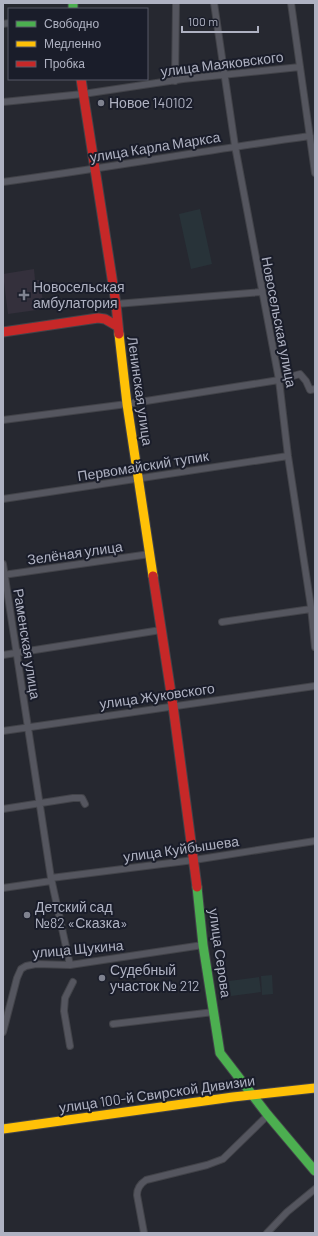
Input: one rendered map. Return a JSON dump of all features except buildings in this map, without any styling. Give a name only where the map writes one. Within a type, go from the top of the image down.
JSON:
[{"type":"street","points":[[174,81],[176,3]]},
{"type":"street","name":"Новосельская улица","points":[[214,3],[235,146],[261,292],[279,380],[288,456],[312,607],[315,647]]},
{"type":"street","points":[[291,3],[315,173]]},
{"type":"street","name":"улица Маяковского","points":[[3,102],[83,94],[183,79],[300,67]]},
{"type":"street","name":"Ленинская улица","points":[[81,80],[116,304],[117,326],[127,404],[172,706]]},
{"type":"street","name":"улица Карла Маркса","points":[[3,182],[95,170],[235,146],[310,136]]},
{"type":"street","points":[[116,304],[261,292]]},
{"type":"street","points":[[3,332],[98,318],[105,319],[117,326]]},
{"type":"street","points":[[3,420],[127,404],[279,380],[300,374],[306,381],[310,390],[315,389]]},
{"type":"street","name":"Первомайский тупик","points":[[3,499],[288,456]]},
{"type":"street","name":"Зелёная улица","points":[[4,575],[150,554]]},
{"type":"street","name":"Раменская улица","points":[[3,564],[38,803],[51,880],[70,964]]},
{"type":"street","points":[[222,622],[312,607]]},
{"type":"street","points":[[3,655],[161,630]]},
{"type":"street","name":"улица Жуковского","points":[[3,731],[315,686]]},
{"type":"street","name":"улица Серова","points":[[172,706],[194,860],[203,946],[220,1052],[268,1115],[315,1171]]},
{"type":"street","points":[[3,809],[73,798],[82,798],[85,804]]},
{"type":"street","name":"улица Куйбышева","points":[[3,888],[315,841]]},
{"type":"street","name":"улица Щукина","points":[[3,1032],[17,978],[21,969],[26,966],[36,964],[70,964],[203,946]]},
{"type":"street","points":[[70,1046],[64,1011],[66,998],[73,982]]},
{"type":"street","points":[[113,1024],[214,1012]]},
{"type":"street","name":"улица 100-й Свирской Дивизии","points":[[3,1129],[252,1094],[315,1088]]},
{"type":"street","points":[[144,1233],[137,1191],[141,1183],[146,1180],[202,1167],[223,1159],[268,1115]]},
{"type":"street","points":[[267,1233],[287,1212],[315,1188]]},
{"type":"shaded area","points":[[200,209],[212,264],[191,269],[179,214]]},
{"type":"shaded area","name":"Новосельская амбулатория","points":[[34,269],[35,280],[40,280],[44,309],[8,314],[3,274]]},
{"type":"shaded area","points":[[272,975],[273,994],[262,995],[261,976]]},
{"type":"shaded area","points":[[259,977],[261,992],[231,996],[229,981]]},
{"type":"traffic: fast","points":[[73,3],[73,8]]},
{"type":"traffic: fast","points":[[197,887],[203,945],[220,1053],[267,1114],[315,1171]]},
{"type":"traffic: slow","points":[[119,334],[127,404],[153,576]]},
{"type":"traffic: slow","points":[[3,1129],[233,1097],[315,1088]]},
{"type":"traffic: jam","points":[[81,80],[116,304],[119,334]]},
{"type":"traffic: jam","points":[[3,332],[98,318],[105,319],[117,326]]},
{"type":"traffic: jam","points":[[153,576],[173,706],[197,887]]},
{"type":"place","name":"Новое 140102","points":[[101,103]]},
{"type":"place","name":"Новосельская амбулатория","points":[[24,295]]},
{"type":"place","name":"Детский сад №82 «Сказка»","points":[[27,915]]},
{"type":"place","name":"Судебный участок № 212","points":[[102,978]]}]
